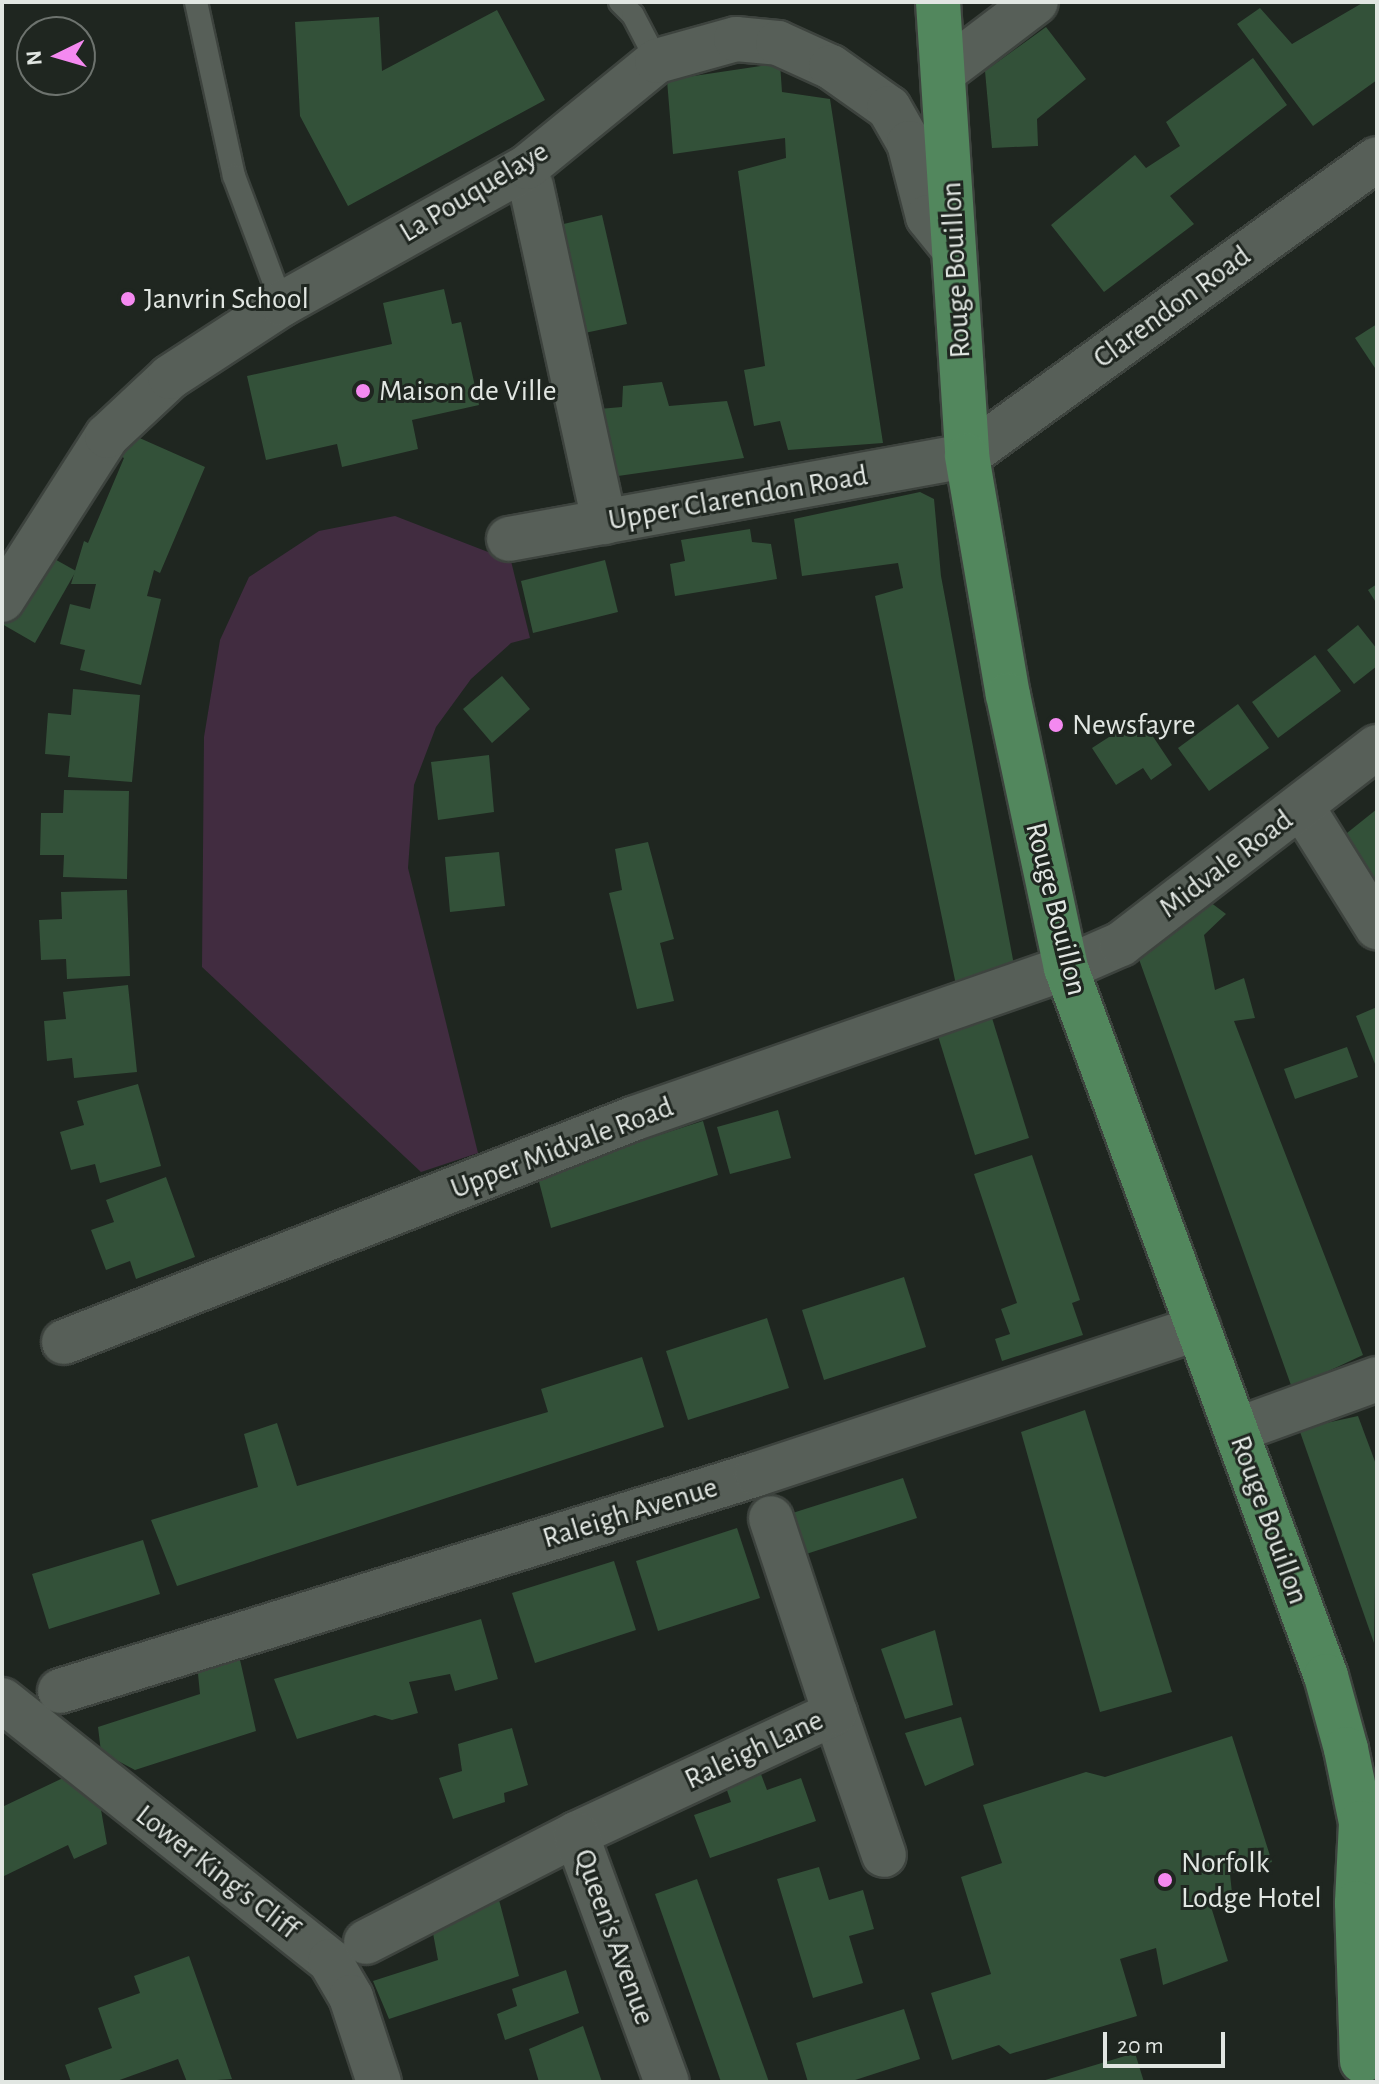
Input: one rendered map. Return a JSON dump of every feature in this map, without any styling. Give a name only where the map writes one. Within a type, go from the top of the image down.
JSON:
[{"type":"main road","name":"Rouge Bouillon","points":[[938,2],[945,71],[967,456],[1008,695],[1066,968],[1326,1676],[1361,1823],[1377,1871]]},
{"type":"main road","name":"Rouge Bouillon","points":[[1361,1823],[1357,1903],[1365,2060]]},
{"type":"street","points":[[945,71],[1036,2]]},
{"type":"street","name":"La Pouquelaye","points":[[2,600],[107,436],[170,377],[282,304],[527,167],[657,61],[736,39],[778,43],[831,67],[889,108],[909,143],[928,217],[954,249]]},
{"type":"street","name":"Clarendon Road","points":[[967,456],[1377,159]]},
{"type":"street","points":[[531,186],[604,522]]},
{"type":"street","name":"Upper Clarendon Road","points":[[509,539],[967,456]]},
{"type":"street","name":"Midvale Road","points":[[1066,968],[1121,944],[1377,747]]},
{"type":"street","points":[[1302,807],[1377,927]]},
{"type":"street","name":"Upper Midvale Road","points":[[64,1342],[635,1118],[1066,968]]},
{"type":"street","name":"Raleigh Avenue","points":[[60,1691],[757,1474],[1198,1328]]},
{"type":"street","points":[[1237,1430],[1377,1379]]},
{"type":"street","name":"Raleigh Lane","points":[[576,1834],[835,1713],[771,1518]]},
{"type":"street","name":"Lower King's Cliff","points":[[2,1700],[330,1961],[351,1997],[379,2082]]},
{"type":"street","points":[[835,1713],[884,1855]]},
{"type":"street","name":"Queen's Avenue","points":[[366,1942],[576,1834],[667,2082]]},
{"type":"lane","points":[[196,2],[234,176],[282,304]]},
{"type":"lane","points":[[620,2],[633,15],[657,61]]},
{"type":"shaded area","points":[[395,516],[511,561],[530,638],[511,643],[471,679],[436,727],[414,785],[408,868],[478,1153],[421,1172],[202,967],[204,737],[220,640],[249,577],[319,531]]},
{"type":"building","points":[[1364,2],[1377,2],[1377,80],[1313,126],[1237,24],[1260,8],[1292,44]]},
{"type":"building","points":[[497,10],[545,100],[348,206],[300,116],[295,22],[379,17],[382,71]]},
{"type":"building","points":[[1046,27],[1086,79],[1037,119],[1038,146],[992,148],[985,71]]},
{"type":"building","points":[[1253,58],[1287,105],[1170,196],[1194,224],[1104,292],[1051,225],[1135,155],[1146,168],[1180,146],[1166,122]]},
{"type":"building","points":[[780,63],[782,92],[830,99],[883,443],[788,450],[780,421],[754,426],[744,370],[765,366],[738,171],[786,158],[785,138],[673,154],[667,80]]},
{"type":"building","points":[[602,215],[627,324],[580,334],[555,226]]},
{"type":"building","name":"Maison de Ville","points":[[444,289],[452,324],[461,322],[479,405],[412,420],[418,449],[342,467],[337,444],[266,460],[247,376],[392,344],[383,303]]},
{"type":"building","points":[[1377,324],[1377,371],[1355,338]]},
{"type":"building","points":[[662,382],[669,406],[727,401],[744,458],[611,477],[599,409],[622,407],[623,386]]},
{"type":"building","points":[[126,432],[205,467],[160,573],[154,570],[147,596],[161,599],[141,685],[80,670],[85,650],[60,644],[70,604],[90,609],[96,584],[71,584],[84,541],[88,543],[124,458],[113,452]]},
{"type":"building","points":[[920,492],[934,499],[941,576],[1014,965],[956,985],[875,596],[903,588],[898,563],[802,576],[794,519]]},
{"type":"building","points":[[750,529],[752,542],[771,544],[777,579],[675,596],[670,564],[685,561],[681,540]]},
{"type":"building","points":[[42,552],[76,571],[35,643],[2,624]]},
{"type":"building","points":[[605,560],[618,612],[533,633],[521,581]]},
{"type":"building","points":[[1377,584],[1377,604],[1368,590]]},
{"type":"building","points":[[1358,625],[1377,649],[1377,666],[1354,684],[1327,650]]},
{"type":"building","points":[[1315,655],[1341,691],[1278,738],[1252,702]]},
{"type":"building","points":[[502,676],[530,709],[492,743],[463,709]]},
{"type":"building","points":[[73,689],[140,695],[132,782],[68,777],[70,756],[45,754],[48,713],[71,715]]},
{"type":"building","points":[[1238,704],[1269,748],[1209,791],[1178,748]]},
{"type":"building","points":[[1140,717],[1172,765],[1151,780],[1143,768],[1116,785],[1092,748]]},
{"type":"building","points":[[489,755],[494,812],[438,820],[431,762]]},
{"type":"building","points":[[64,790],[129,791],[127,879],[63,877],[64,855],[40,855],[41,813],[63,813]]},
{"type":"building","points":[[1377,809],[1377,901],[1332,845]]},
{"type":"building","points":[[648,842],[674,939],[660,943],[674,1001],[637,1009],[609,893],[622,890],[615,849]]},
{"type":"building","points":[[499,852],[505,906],[450,912],[445,857]]},
{"type":"building","points":[[127,890],[130,976],[67,979],[66,959],[41,960],[39,920],[62,919],[61,892]]},
{"type":"building","points":[[1202,896],[1226,914],[1204,935],[1215,990],[1244,978],[1255,1018],[1234,1021],[1363,1355],[1292,1388],[1135,948]]},
{"type":"building","points":[[128,985],[137,1072],[74,1078],[72,1058],[47,1061],[44,1021],[66,1019],[63,992]]},
{"type":"building","points":[[1377,1007],[1377,1069],[1356,1016]]},
{"type":"building","points":[[992,1018],[1029,1138],[975,1155],[938,1036]]},
{"type":"building","points":[[1347,1047],[1358,1077],[1295,1099],[1284,1069]]},
{"type":"building","points":[[138,1084],[161,1166],[100,1183],[95,1164],[71,1170],[60,1132],[84,1125],[77,1101]]},
{"type":"building","points":[[778,1110],[791,1158],[730,1174],[717,1127]]},
{"type":"building","points":[[703,1121],[718,1175],[551,1228],[537,1174]]},
{"type":"building","points":[[1032,1155],[1080,1300],[1072,1303],[1083,1335],[1002,1361],[995,1339],[1010,1334],[1001,1309],[1017,1303],[974,1174]]},
{"type":"building","points":[[166,1177],[195,1257],[136,1279],[130,1261],[106,1270],[91,1230],[114,1222],[106,1200]]},
{"type":"building","points":[[904,1277],[926,1347],[824,1380],[802,1310]]},
{"type":"building","points":[[767,1318],[789,1388],[688,1420],[666,1351]]},
{"type":"building","points":[[642,1357],[664,1427],[177,1586],[151,1520],[258,1487],[244,1434],[277,1423],[297,1486],[548,1412],[541,1389]]},
{"type":"building","points":[[1085,1410],[1172,1692],[1100,1712],[1021,1432]]},
{"type":"building","points":[[1358,1416],[1377,1467],[1374,1643],[1299,1429]]},
{"type":"building","points":[[903,1478],[917,1518],[797,1557],[783,1516]]},
{"type":"building","points":[[737,1528],[760,1598],[658,1631],[636,1561]]},
{"type":"building","points":[[143,1540],[160,1594],[49,1629],[32,1574]]},
{"type":"building","points":[[614,1561],[636,1630],[535,1663],[512,1593]]},
{"type":"building","points":[[481,1619],[498,1679],[455,1691],[450,1674],[409,1682],[418,1713],[392,1720],[375,1715],[297,1739],[274,1679]]},
{"type":"building","points":[[935,1630],[953,1705],[905,1719],[881,1649]]},
{"type":"building","points":[[238,1651],[256,1731],[135,1770],[101,1752],[98,1727],[200,1694],[197,1664]]},
{"type":"building","points":[[961,1717],[974,1765],[925,1786],[905,1733]]},
{"type":"building","points":[[512,1728],[528,1785],[504,1793],[505,1802],[453,1819],[439,1778],[462,1771],[458,1744]]},
{"type":"building","points":[[1232,1736],[1272,1862],[1230,1874],[1232,1893],[1207,1894],[1228,1961],[1163,1985],[1156,1948],[1120,1959],[1137,2016],[1010,2054],[999,2045],[952,2060],[931,1993],[991,1974],[961,1877],[1002,1863],[983,1805],[1086,1772],[1105,1777]]},
{"type":"building","points":[[756,1761],[767,1790],[801,1778],[816,1821],[710,1858],[694,1815],[731,1802],[721,1773]]},
{"type":"building","points":[[63,1778],[100,1804],[107,1844],[74,1859],[68,1845],[2,1877],[2,1807]]},
{"type":"building","points":[[819,1867],[829,1900],[863,1890],[874,1929],[849,1936],[863,1983],[813,1998],[777,1879]]},
{"type":"building","points":[[697,1879],[769,2082],[721,2082],[655,1894]]},
{"type":"building","points":[[498,1896],[519,1976],[389,2019],[373,1981],[438,1960],[430,1917]]},
{"type":"building","points":[[189,1956],[232,2079],[187,2082],[178,2059],[114,2082],[71,2082],[65,2065],[112,2048],[98,2008],[140,1993],[134,1976]]},
{"type":"building","points":[[566,1970],[579,2013],[505,2040],[497,2014],[517,2006],[512,1989]]},
{"type":"building","points":[[904,2009],[920,2059],[849,2082],[808,2082],[796,2043]]},
{"type":"building","points":[[583,2026],[602,2082],[539,2082],[529,2049]]},
{"type":"building","points":[[1135,2053],[1144,2082],[1042,2082],[1042,2081]]},
{"type":"place","name":"Janvrin School","points":[[128,299]]},
{"type":"place","name":"Maison de Ville","points":[[363,391]]},
{"type":"place","name":"Newsfayre","points":[[1056,725]]},
{"type":"place","name":"Norfolk Lodge Hotel","points":[[1165,1880]]}]
